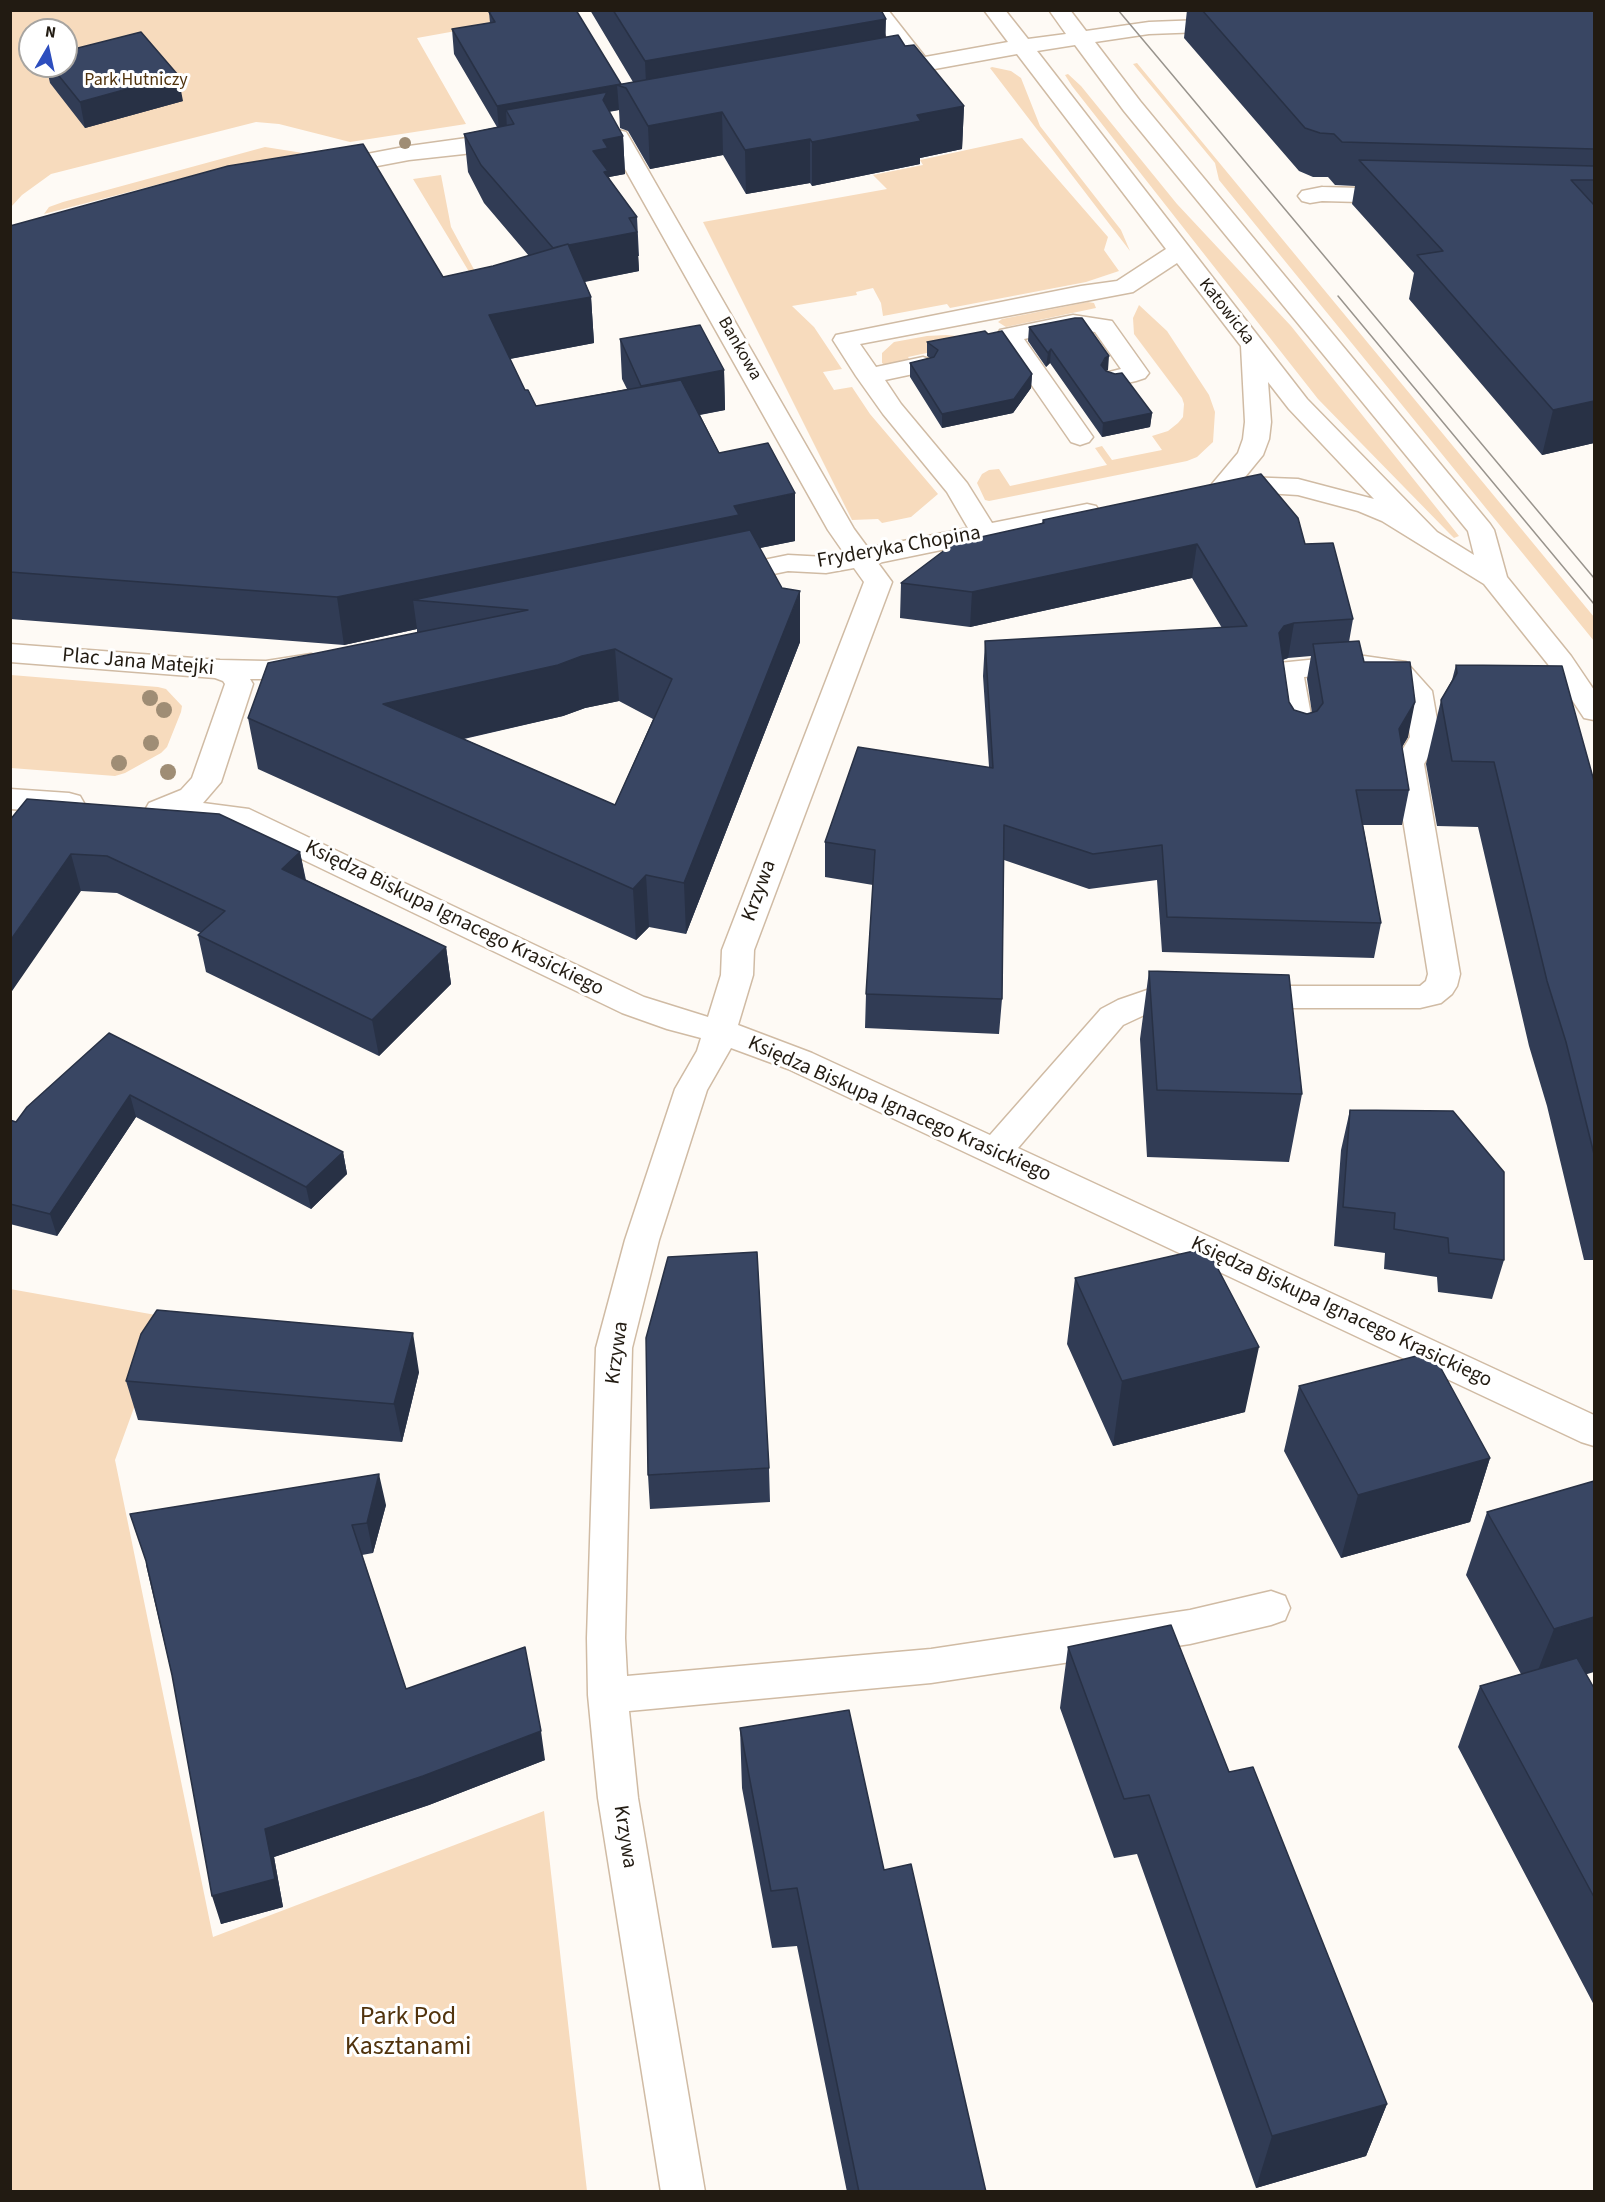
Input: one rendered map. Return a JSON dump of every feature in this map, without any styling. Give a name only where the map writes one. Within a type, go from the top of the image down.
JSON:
[{"type":"street","points":[[877,10],[920,65]]},
{"type":"street","name":"Katowicka","points":[[994,10],[1298,404],[1333,443],[1427,538],[1494,578],[1561,662],[1594,711]]},
{"type":"street","name":"Katowicka","points":[[1059,10],[1132,106],[1481,530],[1494,578]]},
{"type":"street","points":[[1134,10],[1149,28]]},
{"type":"street","points":[[868,75],[1022,47],[1149,28],[1250,23]]},
{"type":"street","name":"Bankowa","points":[[617,126],[841,530],[863,558]]},
{"type":"street","points":[[309,172],[409,153],[464,147],[536,134]]},
{"type":"street","points":[[1310,196],[1322,194],[1414,197]]},
{"type":"street","points":[[985,533],[958,489],[892,409],[845,340],[1124,287],[1179,251]]},
{"type":"street","points":[[1103,326],[1114,313],[1124,287]]},
{"type":"street","points":[[953,319],[1013,341],[1057,389],[1080,437]]},
{"type":"street","points":[[990,352],[1013,341],[1073,322],[1103,326],[1136,374],[1114,378]]},
{"type":"street","points":[[1253,346],[1258,422],[1256,440],[1250,454],[1212,486],[1298,487],[1324,492],[1391,515],[1427,538]]},
{"type":"street","points":[[869,376],[923,365]]},
{"type":"street","name":"Fryderyka Chopina","points":[[696,583],[788,563],[826,565],[1116,506]]},
{"type":"street","name":"Krzywa","points":[[683,2192],[618,1798],[608,1695],[606,1627],[614,1348],[642,1240],[691,1089],[713,1052],[720,1031],[737,975],[738,950],[878,582],[863,558]]},
{"type":"street","name":"Plac Jana Matejki","points":[[10,653],[220,669],[234,675],[238,684],[206,783],[192,797],[150,809]]},
{"type":"street","points":[[220,669],[266,670],[340,657]]},
{"type":"street","points":[[995,1152],[1112,1017],[1128,1008],[1150,1000],[1175,997],[1420,997],[1430,995],[1442,986],[1444,974],[1409,764],[1425,737],[1418,691],[1396,668],[1358,664],[1289,669],[1300,737]]},
{"type":"street","points":[[10,799],[92,805]]},
{"type":"street","name":"Księdza Biskupa Ignacego Krasickiego","points":[[150,809],[238,816],[633,1005],[678,1021],[720,1031],[800,1061],[1594,1431]]},
{"type":"street","points":[[608,1695],[931,1666],[1190,1626],[1271,1608]]},
{"type":"green space","name":"Park Hutniczy","points":[[554,10],[556,13],[417,38],[466,124],[350,142],[279,124],[256,122],[51,174],[22,195],[11,207],[11,11]]},
{"type":"green space","points":[[1137,63],[1594,617],[1594,641],[1219,180],[1215,163],[1133,64]]},
{"type":"green space","points":[[990,68],[1011,71],[1021,78],[1040,126],[1121,230],[1130,251]]},
{"type":"green space","points":[[1068,74],[1081,86],[1177,204],[1291,326],[1459,536],[1454,538],[1318,399],[1072,86],[1065,75]]},
{"type":"green space","points":[[1022,138],[1108,237],[1104,250],[1119,271],[1086,282],[950,308],[947,304],[883,316],[881,303],[873,288],[856,292],[857,295],[792,306],[814,327],[842,369],[823,372],[834,390],[852,387],[870,414],[938,494],[911,517],[882,523],[878,519],[852,520],[703,222],[887,189],[873,175],[923,165],[920,160]]},
{"type":"green space","points":[[265,147],[303,153],[202,173],[44,214],[49,207],[63,202]]},
{"type":"green space","points":[[441,175],[451,227],[497,312],[494,313],[413,179]]},
{"type":"green space","points":[[1088,302],[1094,303],[1096,308],[1006,327],[998,322],[1002,319]]},
{"type":"green space","points":[[1139,305],[1167,331],[1209,395],[1215,412],[1213,442],[1197,457],[1187,461],[985,500],[977,483],[982,474],[989,470],[999,469],[1010,486],[1107,465],[1095,448],[1102,446],[1112,460],[1162,450],[1152,436],[1168,431],[1178,423],[1183,417],[1184,404],[1182,398],[1134,334],[1133,318]]},
{"type":"green space","points":[[946,335],[992,339],[908,357],[911,362],[886,366],[882,363],[882,353],[894,342]]},
{"type":"green space","points":[[11,675],[158,687],[166,689],[182,706],[181,712],[167,747],[161,753],[125,773],[115,776],[11,768]]},
{"type":"green space","name":"Park Pod Kasztanami","points":[[10,1289],[167,1317],[115,1460],[213,1937],[544,1811],[587,2191],[11,2191]]},
{"type":"building","points":[[495,10],[576,10],[621,84],[497,106],[452,29],[495,22],[489,12]]},
{"type":"building","points":[[613,10],[881,10],[886,19],[645,61]]},
{"type":"building","points":[[1202,10],[1594,10],[1594,149],[1342,142],[1334,134],[1320,133],[1305,128]]},
{"type":"building","points":[[141,32],[178,75],[80,102],[61,78],[78,78],[78,48]]},
{"type":"building","points":[[898,35],[905,46],[914,45],[964,106],[917,115],[921,121],[812,142],[810,139],[745,150],[722,112],[648,126],[626,88],[617,85]]},
{"type":"building","points":[[607,92],[603,100],[623,136],[603,140],[608,148],[593,151],[608,171],[604,172],[637,217],[629,218],[637,232],[553,248],[481,165],[464,134],[514,124],[506,110]]},
{"type":"building","points":[[363,144],[443,277],[493,266],[568,244],[591,297],[489,315],[525,390],[528,390],[536,406],[681,380],[719,453],[768,443],[795,493],[734,506],[739,515],[337,597],[10,572],[10,226],[228,166]]},
{"type":"building","points":[[1359,160],[1594,166],[1594,180],[1571,180],[1594,205],[1594,401],[1553,410],[1417,255],[1443,251]]},
{"type":"building","points":[[1082,318],[1109,356],[1101,365],[1106,371],[1115,374],[1122,373],[1152,413],[1103,423],[1051,349],[1048,353],[1029,327]]},
{"type":"building","points":[[700,325],[724,370],[641,386],[620,339]]},
{"type":"building","points":[[985,331],[988,334],[1002,331],[1032,374],[1014,399],[942,414],[910,363],[934,357],[938,350],[927,342]]},
{"type":"building","points":[[1261,474],[1298,518],[1305,544],[1333,543],[1353,619],[1294,623],[1284,626],[1279,633],[1289,702],[1294,710],[1307,714],[1317,711],[1323,703],[1313,644],[1359,641],[1364,662],[1410,662],[1415,702],[1399,729],[1409,790],[1356,790],[1381,923],[1167,917],[1162,845],[1093,854],[1004,825],[1002,999],[866,994],[875,850],[825,842],[858,747],[993,768],[985,641],[1247,626],[1197,544],[972,592],[901,583],[954,543],[1044,523],[1043,520]]},
{"type":"building","points":[[750,530],[782,588],[800,591],[684,883],[646,875],[633,889],[248,718],[268,663],[528,610],[413,600]],"holes":[[[615,649],[672,679],[615,805],[383,704],[558,665],[582,656]]]},
{"type":"building","points":[[1456,665],[1562,666],[1594,781],[1594,1154],[1566,1042],[1547,981],[1494,762],[1452,761],[1441,700],[1457,673]]},
{"type":"building","points":[[27,799],[219,814],[300,852],[282,869],[446,947],[372,1020],[198,935],[225,911],[107,856],[71,854],[10,941],[10,820]]},
{"type":"building","points":[[1149,971],[1289,975],[1302,1094],[1157,1090]]},
{"type":"building","points":[[109,1033],[343,1152],[306,1187],[130,1095],[50,1214],[10,1204],[10,1120],[16,1122],[27,1107]]},
{"type":"building","points":[[1350,1110],[1453,1111],[1504,1172],[1504,1260],[1449,1253],[1448,1238],[1394,1229],[1395,1213],[1343,1207]]},
{"type":"building","points":[[1207,1248],[1259,1347],[1122,1381],[1075,1278]]},
{"type":"building","points":[[757,1252],[769,1468],[648,1475],[646,1338],[668,1257]]},
{"type":"building","points":[[157,1310],[413,1333],[394,1404],[126,1381],[141,1334]]},
{"type":"building","points":[[1432,1352],[1490,1458],[1358,1495],[1299,1386]]},
{"type":"building","points":[[379,1474],[367,1523],[352,1525],[406,1689],[525,1647],[541,1731],[423,1776],[265,1829],[275,1879],[212,1896],[172,1675],[146,1561],[130,1514]]},
{"type":"building","points":[[1594,1481],[1594,1617],[1554,1629],[1487,1512]]},
{"type":"building","points":[[1171,1625],[1229,1772],[1253,1767],[1387,2104],[1272,2136],[1149,1795],[1124,1799],[1068,1647]]},
{"type":"building","points":[[1577,1658],[1594,1688],[1594,1897],[1480,1686]]},
{"type":"building","points":[[849,1710],[884,1870],[911,1864],[986,2192],[859,2192],[797,1888],[771,1891],[740,1728]]},
{"type":"tram line","points":[[1118,10],[1594,578]]},
{"type":"tram line","points":[[1338,296],[1594,604]]}]
